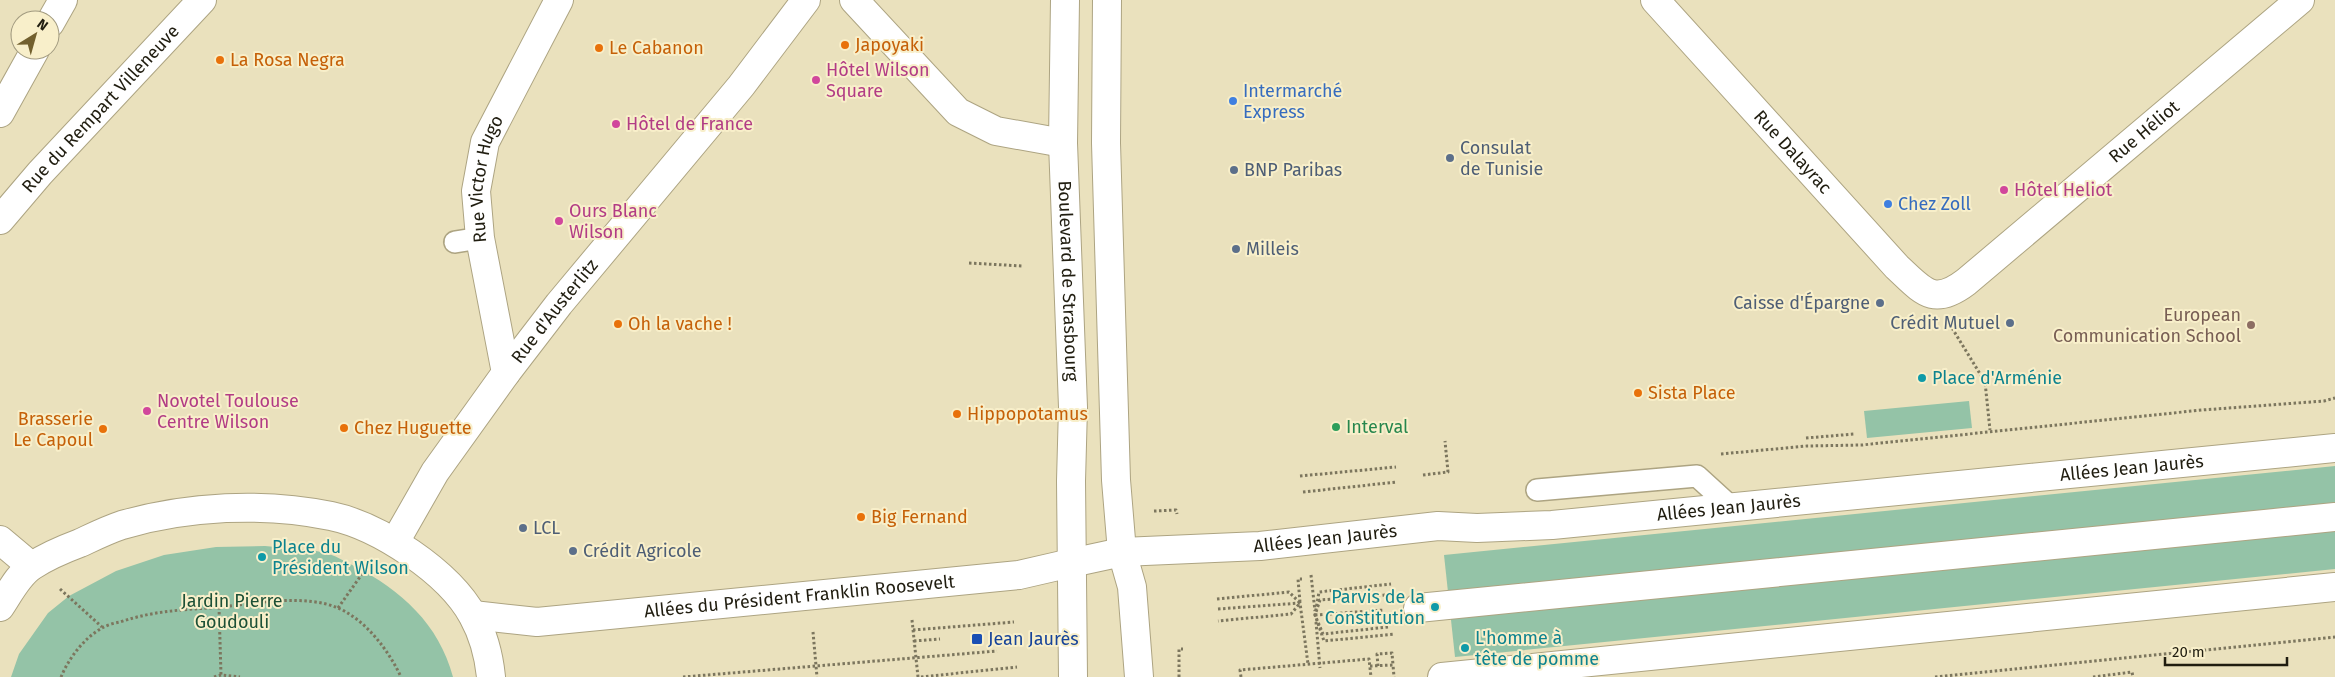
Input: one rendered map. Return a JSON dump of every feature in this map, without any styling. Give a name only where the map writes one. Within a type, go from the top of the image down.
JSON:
[{"type":"street","name":"Rue du Rempart Villeneuve","points":[[0,220],[40,173],[202,0]]},
{"type":"street","name":"Rue Victor Hugo","points":[[506,373],[468,240],[485,142],[559,0]]},
{"type":"street","name":"Rue d'Austerlitz","points":[[395,542],[435,472],[506,373],[559,304],[741,86],[806,0]]},
{"type":"street","points":[[854,0],[958,112],[996,131],[1064,143]]},
{"type":"street","name":"Boulevard de Strasbourg","points":[[1065,0],[1064,143],[1073,407],[1071,563],[1073,677]]},
{"type":"street","points":[[1107,0],[1108,211],[1116,480],[1122,552],[1132,587],[1139,677]]},
{"type":"street","name":"Rue Dalayrac","points":[[1655,0],[1897,267],[1927,293],[1938,296]]},
{"type":"street","name":"Rue Héliot","points":[[1938,296],[1952,293],[1966,282],[2300,0]]},
{"type":"street","points":[[0,113],[29,60]]},
{"type":"street","name":"Allées Jean Jaurès","points":[[1122,552],[1260,546],[1438,526],[1477,528],[1552,525],[2335,448]]},
{"type":"street","points":[[0,607],[31,566],[63,549],[120,526],[150,518],[223,508],[258,508],[332,516],[364,527],[395,542],[441,578],[473,615],[486,648],[491,677]]},
{"type":"street","points":[[1418,608],[2335,517]]},
{"type":"street","points":[[0,540],[31,566]]},
{"type":"street","name":"Allées du Président Franklin Roosevelt","points":[[473,615],[536,622],[1019,575],[1122,552]]},
{"type":"street","points":[[1442,677],[1524,673],[2335,586]]},
{"type":"lane","points":[[1537,490],[1697,476],[1731,507]]},
{"type":"path","points":[[969,263],[1022,266]]},
{"type":"path","points":[[1938,296],[1936,309],[1945,319],[1985,382],[1990,430]]},
{"type":"path","points":[[1720,454],[1807,446],[1862,445],[1990,430],[2202,410],[2324,401],[2335,398]]},
{"type":"path","points":[[1806,438],[1854,434]]},
{"type":"path","points":[[1423,474],[1448,472],[1445,441]]},
{"type":"path","points":[[1300,476],[1396,467]]},
{"type":"path","points":[[1303,492],[1397,482]]},
{"type":"path","points":[[338,608],[363,571],[395,542]]},
{"type":"path","points":[[31,566],[69,596],[102,627]]},
{"type":"path","points":[[1310,567],[1320,668]]},
{"type":"path","points":[[1392,584],[1319,592],[1315,615],[1324,641],[1396,634]]},
{"type":"path","points":[[910,585],[919,677],[1017,667]]},
{"type":"path","points":[[1217,599],[1290,592],[1300,603],[1308,664]]},
{"type":"path","points":[[1393,594],[1320,600],[1315,615],[1323,634],[1396,626]]},
{"type":"path","points":[[61,677],[67,665],[86,640],[102,627],[167,610],[309,601],[338,608],[358,621],[380,643],[401,677]]},
{"type":"path","points":[[1218,609],[1300,603]]},
{"type":"path","points":[[1218,621],[1291,614],[1300,603]]},
{"type":"path","points":[[218,607],[221,675]]},
{"type":"path","points":[[1315,615],[1418,608]]},
{"type":"path","points":[[913,630],[1014,622]]},
{"type":"path","points":[[805,631],[812,630],[817,677]]},
{"type":"path","points":[[1935,677],[2335,638]]},
{"type":"path","points":[[914,641],[940,639]]},
{"type":"path","points":[[1179,677],[1178,649],[1183,648]]},
{"type":"path","points":[[683,677],[997,651]]},
{"type":"path","points":[[1378,666],[1377,654],[1392,653],[1394,677]]},
{"type":"path","points":[[1240,677],[1240,670],[1369,658],[1371,677]]},
{"type":"path","points":[[1370,666],[1393,665]]},
{"type":"path","points":[[2093,677],[2132,672],[2133,677]]},
{"type":"path","points":[[214,677],[221,675],[240,677]]},
{"type":"green space","points":[[1969,401],[1972,428],[1867,438],[1864,411]]},
{"type":"green space","points":[[2335,466],[2335,569],[1455,657],[1444,555]]},
{"type":"green space","name":"Jardin Pierre Goudouli","points":[[265,546],[305,549],[329,554],[371,575],[387,586],[416,611],[428,625],[447,658],[453,677],[11,677],[19,654],[48,613],[69,596],[116,571],[164,555],[216,547]]},
{"type":"place","name":"Japoyaki","points":[[845,45]]},
{"type":"place","name":"Le Cabanon","points":[[599,48]]},
{"type":"place","name":"La Rosa Negra","points":[[220,60]]},
{"type":"place","name":"Hôtel Wilson Square","points":[[816,80]]},
{"type":"place","name":"Intermarché Express","points":[[1233,101]]},
{"type":"place","name":"Hôtel de France","points":[[616,124]]},
{"type":"place","name":"Consulat de Tunisie","points":[[1450,158]]},
{"type":"place","name":"BNP Paribas","points":[[1234,170]]},
{"type":"place","name":"Hôtel Heliot","points":[[2004,190]]},
{"type":"place","name":"Chez Zoll","points":[[1888,204]]},
{"type":"place","name":"Ours Blanc Wilson","points":[[559,221]]},
{"type":"place","name":"Milleis","points":[[1236,249]]},
{"type":"place","name":"Caisse d'Épargne","points":[[1880,303]]},
{"type":"place","name":"Crédit Mutuel","points":[[2010,323]]},
{"type":"place","name":"Oh la vache !","points":[[618,324]]},
{"type":"place","name":"European Communication School","points":[[2251,325]]},
{"type":"place","name":"Place d'Arménie","points":[[1922,378]]},
{"type":"place","name":"Sista Place","points":[[1638,393]]},
{"type":"place","name":"Novotel Toulouse Centre Wilson","points":[[147,411]]},
{"type":"place","name":"Hippopotamus","points":[[957,414]]},
{"type":"place","name":"Interval","points":[[1336,427]]},
{"type":"place","name":"Chez Huguette","points":[[344,428]]},
{"type":"place","name":"Brasserie Le Capoul","points":[[103,429]]},
{"type":"place","name":"Big Fernand","points":[[861,517]]},
{"type":"place","name":"LCL","points":[[523,528]]},
{"type":"place","name":"Crédit Agricole","points":[[573,551]]},
{"type":"place","name":"Place du Président Wilson","points":[[262,557]]},
{"type":"place","name":"Parvis de la Constitution","points":[[1435,607]]},
{"type":"place","name":"Jean Jaurès","points":[[977,639]]},
{"type":"place","name":"L'homme à tête de pomme","points":[[1465,648]]}]
